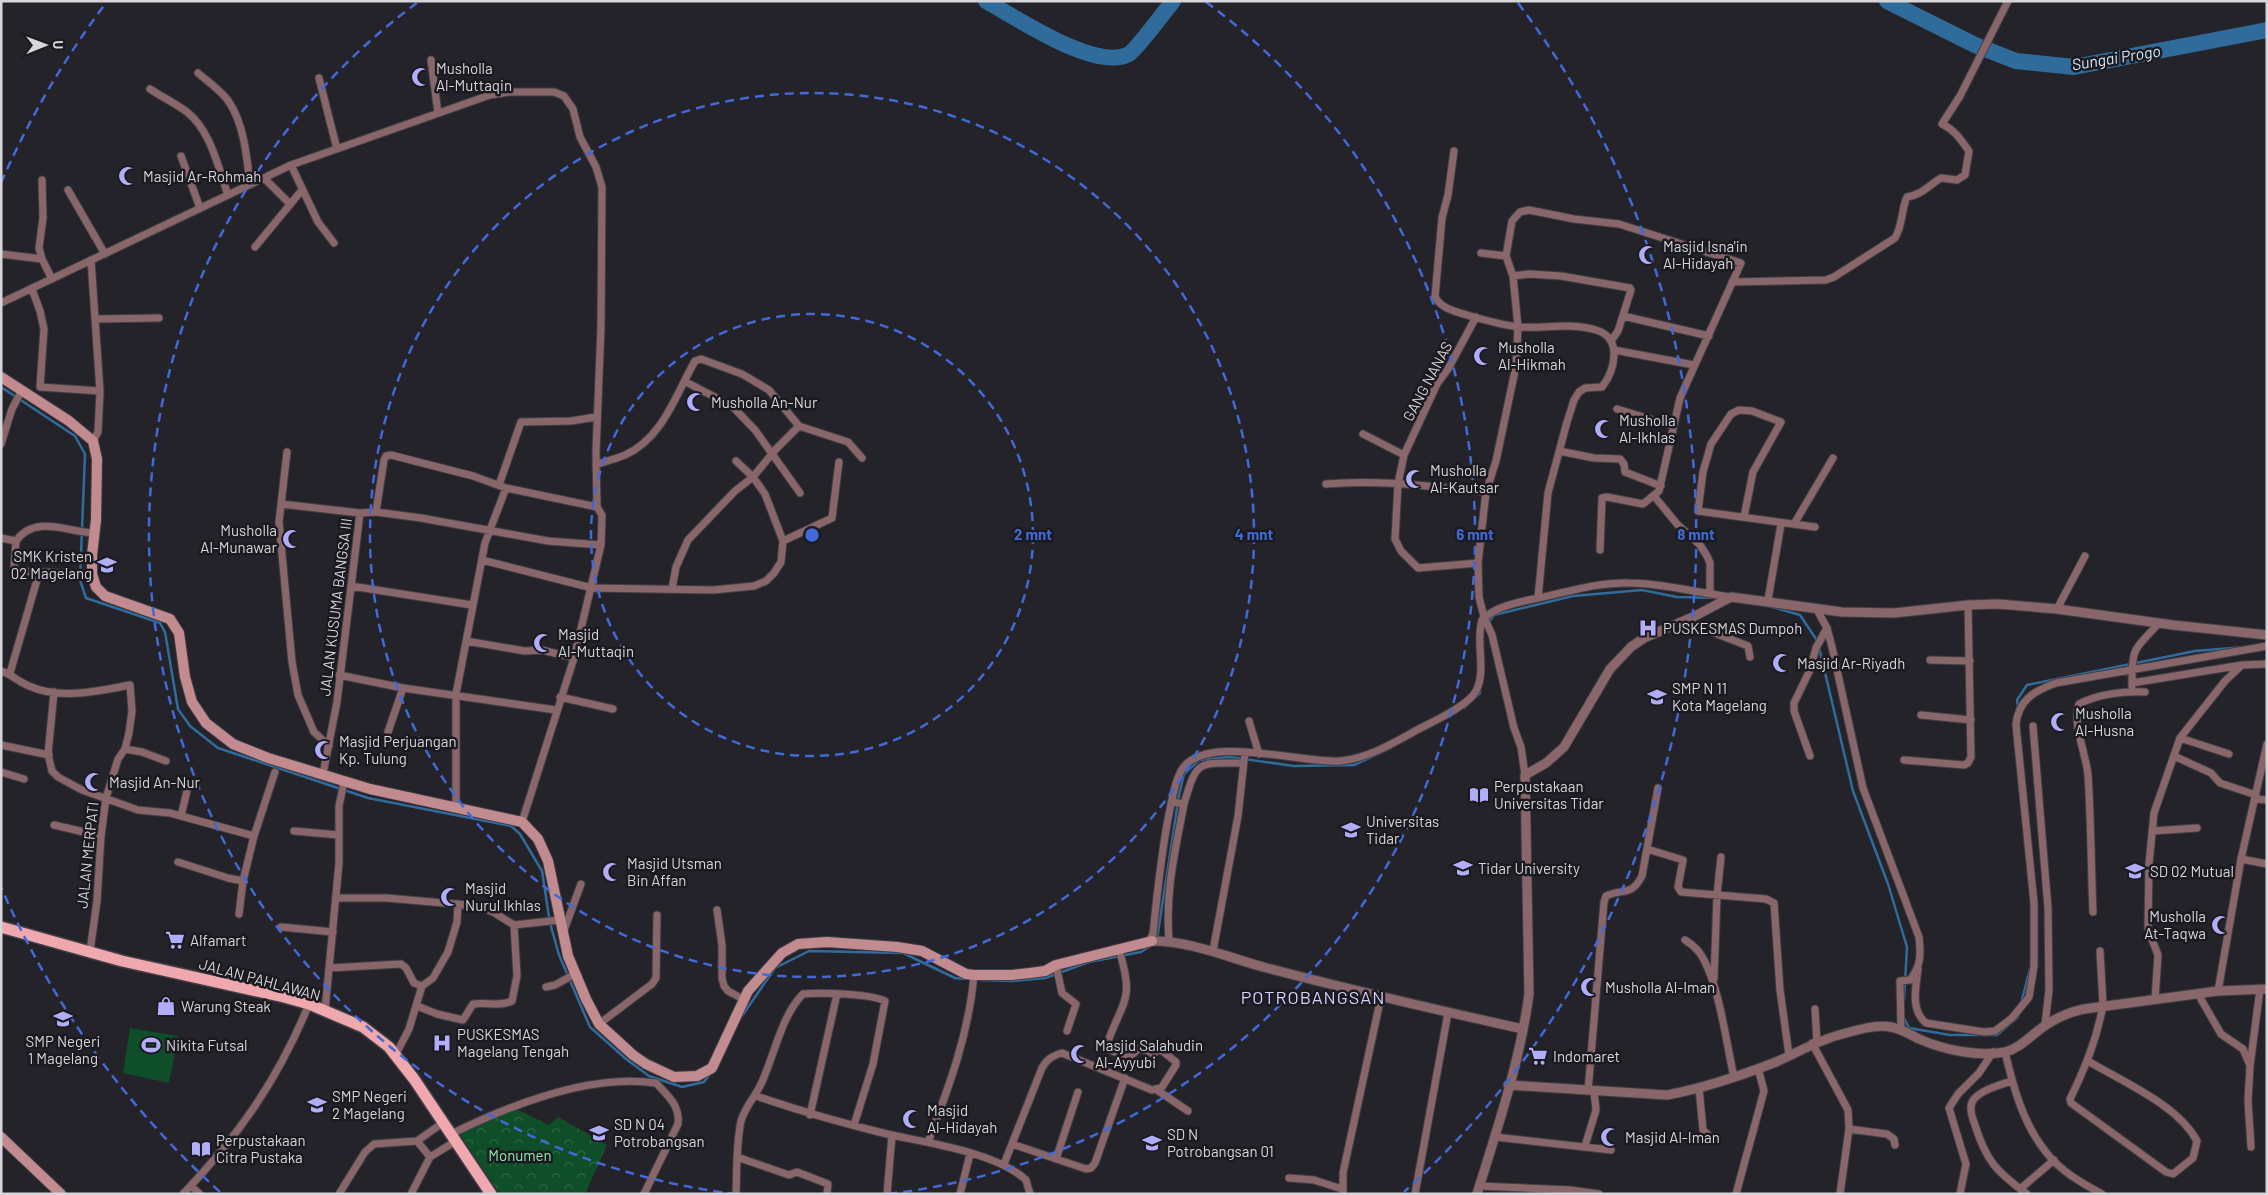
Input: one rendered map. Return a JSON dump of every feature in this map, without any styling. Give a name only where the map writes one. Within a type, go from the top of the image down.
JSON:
[{"type":"main road","points":[[1,377],[20,393],[69,421],[93,441],[97,466],[91,574],[96,586],[105,596],[164,615],[177,627],[187,685],[192,702],[206,723],[223,738],[243,749],[323,774],[344,783],[522,822],[538,839],[548,861],[556,890],[554,921],[563,933],[574,974],[599,1024],[633,1055],[646,1064],[656,1079],[692,1077],[706,1073],[712,1068],[743,1000],[782,953],[793,946],[806,942],[897,947],[922,951],[973,979],[1045,971],[1119,952],[1151,941]]},
{"type":"main road","name":"JALAN PAHLAWAN","points":[[1,927],[90,951],[309,1004],[363,1028],[377,1036],[396,1054],[444,1122],[491,1194]]},
{"type":"main road","points":[[1,1137],[61,1194]]},
{"type":"street","points":[[1732,282],[1826,280],[1834,278],[1895,238],[1907,197],[1925,190],[1941,178],[1956,180],[1965,175],[1969,151],[1950,128],[1942,124],[1960,96],[2008,1]]},
{"type":"street","points":[[431,60],[438,113]]},
{"type":"street","points":[[198,74],[228,100],[236,115],[248,162],[250,184]]},
{"type":"street","points":[[319,78],[337,149]]},
{"type":"street","points":[[150,89],[187,112],[198,123],[213,149],[228,195]]},
{"type":"street","points":[[1,303],[291,165],[490,95],[509,92],[554,92],[564,96],[569,101],[580,137],[596,166],[602,187],[601,326],[596,417],[597,507],[602,515],[601,545],[574,658],[560,697],[522,822]]},
{"type":"street","points":[[1454,151],[1448,195],[1441,227],[1435,297],[1445,308],[1518,327],[1584,328],[1596,330],[1611,341],[1614,350],[1613,366],[1609,378],[1602,387],[1585,388],[1574,400],[1548,493],[1538,598]]},
{"type":"street","points":[[181,156],[200,208]]},
{"type":"street","points":[[291,165],[318,222],[334,243]]},
{"type":"street","points":[[264,178],[290,204]]},
{"type":"street","points":[[42,180],[42,218],[39,248],[52,279]]},
{"type":"street","points":[[68,190],[105,254]]},
{"type":"street","points":[[255,247],[302,190]]},
{"type":"street","points":[[1599,1194],[1570,1190],[1478,1190],[1495,1138],[1523,1029],[1529,994],[1525,775],[1521,747],[1514,728],[1492,635],[1484,617],[1479,597],[1478,563],[1486,492],[1496,461],[1511,393],[1518,327],[1513,276],[1506,256],[1512,221],[1520,212],[1529,210],[1619,224],[1741,263],[1680,398],[1661,486],[1654,496],[1643,504],[1608,497],[1602,498],[1600,550]]},
{"type":"street","points":[[1481,253],[1506,256]]},
{"type":"street","points":[[1,254],[42,259]]},
{"type":"street","points":[[91,260],[100,390],[98,432],[93,441]]},
{"type":"street","points":[[1513,276],[1529,274],[1561,276],[1626,285],[1631,290],[1615,337],[1611,341]]},
{"type":"street","points":[[32,289],[44,328],[40,387],[100,390]]},
{"type":"street","points":[[1623,316],[1709,336]]},
{"type":"street","name":"GANG NANAS","points":[[1476,317],[1448,369],[1437,384],[1404,455],[1398,484],[1395,539],[1414,567],[1478,563]]},
{"type":"street","points":[[96,319],[159,318]]},
{"type":"street","points":[[1614,350],[1694,364]]},
{"type":"street","points":[[596,464],[625,455],[644,442],[665,418],[686,382],[695,361],[701,358],[742,374],[769,390],[799,426],[848,442],[862,458]]},
{"type":"street","points":[[686,382],[732,406],[755,430],[800,493]]},
{"type":"street","points":[[1,444],[12,409],[20,393]]},
{"type":"street","points":[[1617,409],[1673,426]]},
{"type":"street","points":[[1744,517],[1753,472],[1781,422],[1752,411],[1739,410],[1731,414],[1711,444],[1703,472],[1698,511],[1781,524],[1815,527]]},
{"type":"street","points":[[456,808],[456,694],[472,605],[489,530],[521,422],[571,421],[596,417]]},
{"type":"street","points":[[672,589],[676,567],[688,540],[735,491],[753,477],[799,426]]},
{"type":"street","points":[[1363,434],[1404,455]]},
{"type":"street","points":[[1559,451],[1594,458],[1620,459],[1624,464],[1625,472],[1661,486]]},
{"type":"street","points":[[287,452],[279,522],[292,662],[298,695],[314,732],[329,746]]},
{"type":"street","points":[[376,512],[384,460],[386,456],[391,455],[503,486],[597,507]]},
{"type":"street","points":[[1794,524],[1833,458]]},
{"type":"street","points":[[482,560],[592,588],[714,590],[754,586],[766,581],[774,574],[781,562],[783,541],[765,494],[753,477],[736,461]]},
{"type":"street","points":[[783,541],[832,518],[839,462]]},
{"type":"street","points":[[1326,484],[1350,482],[1398,484],[1486,492]]},
{"type":"street","points":[[1654,496],[1676,524],[1700,545],[1707,556],[1710,563],[1710,594]]},
{"type":"street","points":[[281,504],[360,513]]},
{"type":"street","name":"JALAN KUSUMA BANGSA III","points":[[323,774],[337,702],[360,513],[376,512],[548,541],[601,545]]},
{"type":"street","points":[[1768,600],[1781,524]]},
{"type":"street","points":[[91,574],[39,573],[14,570],[16,541],[29,528],[39,525],[93,533]]},
{"type":"street","points":[[1,538],[16,541]]},
{"type":"street","points":[[2057,609],[2086,556]]},
{"type":"street","points":[[10,673],[39,573]]},
{"type":"street","points":[[1167,941],[1168,886],[1183,804],[1192,775],[1201,767],[1210,763],[1259,754],[1322,762],[1342,761],[1357,758],[1403,738],[1470,699],[1478,687],[1481,623],[1484,617],[1513,604],[1604,584],[1628,582],[1663,586],[1728,598],[1768,600],[1842,612],[1888,613],[1998,604],[2057,609],[2267,635]]},
{"type":"street","points":[[350,586],[472,605]]},
{"type":"street","points":[[1525,775],[1546,763],[1564,747],[1610,669],[1620,657],[1644,638],[1684,621],[1728,598]]},
{"type":"street","points":[[1904,760],[1968,763],[1971,757],[1972,720],[1968,605]]},
{"type":"street","points":[[1816,608],[1826,628],[1862,788],[1919,938],[1921,955],[1915,1001],[1920,1018],[1926,1023],[1984,1032],[1995,1031],[2021,1007],[2028,997],[2034,966],[2034,902],[2016,736],[2017,714],[2022,704],[2033,693],[2048,686],[2267,664]]},
{"type":"street","points":[[1684,621],[1748,646],[1750,657]]},
{"type":"street","points":[[2132,691],[2133,654],[2138,644],[2159,623]]},
{"type":"street","points":[[1810,756],[1794,711],[1794,702],[1810,670],[1816,648],[1826,628]]},
{"type":"street","points":[[466,641],[525,651],[542,650],[574,658]]},
{"type":"street","points":[[2132,677],[2267,646]]},
{"type":"street","points":[[1930,660],[1970,661]]},
{"type":"street","points":[[2155,999],[2158,955],[2148,929],[2149,864],[2154,813],[2180,738],[2225,682],[2242,666]]},
{"type":"street","points":[[1,671],[10,673],[28,686],[54,692],[48,745],[52,771],[58,777],[71,785],[143,811],[164,812],[254,836]]},
{"type":"street","points":[[339,676],[403,688],[456,694],[556,710]]},
{"type":"street","name":"JALAN MERPATI","points":[[54,692],[87,693],[130,685],[132,710],[124,749],[118,759],[106,798],[100,836],[97,901],[90,951]]},
{"type":"street","points":[[388,732],[403,688]]},
{"type":"street","points":[[2093,912],[2088,774],[2077,720],[2077,710],[2079,704],[2087,699],[2132,691],[2145,692]]},
{"type":"street","points":[[560,697],[613,709]]},
{"type":"street","points":[[1921,715],[1972,720]]},
{"type":"street","points":[[1249,721],[1259,754]]},
{"type":"street","points":[[2033,726],[2048,908],[2049,990],[2045,1025]]},
{"type":"street","points":[[2180,738],[2229,754]]},
{"type":"street","points":[[1,744],[49,755]]},
{"type":"street","points":[[2218,991],[2241,858],[2267,744]]},
{"type":"street","points":[[124,749],[142,752],[166,762]]},
{"type":"street","points":[[1244,758],[1216,752],[1196,757],[1189,761],[1181,770],[1158,878],[1151,941],[1167,941],[1213,951],[1266,968],[1381,997],[1523,1029]]},
{"type":"street","points":[[2174,756],[2211,773],[2220,783],[2267,800]]},
{"type":"street","points":[[1213,951],[1238,816],[1244,758]]},
{"type":"street","points":[[1,772],[24,779]]},
{"type":"street","points":[[239,914],[243,881],[254,836],[275,772]]},
{"type":"street","points":[[325,1011],[336,898],[341,797],[344,783]]},
{"type":"street","points":[[1585,1146],[1596,1110],[1591,1091],[1604,902],[1606,896],[1626,893],[1638,884],[1642,876],[1658,788]]},
{"type":"street","points":[[181,816],[187,791]]},
{"type":"street","points":[[1173,802],[1183,804]]},
{"type":"street","points":[[54,825],[100,836]]},
{"type":"street","points":[[2152,831],[2198,828]]},
{"type":"street","points":[[294,831],[339,835]]},
{"type":"street","points":[[1647,849],[1683,860],[1678,887],[1681,892],[1766,899],[1774,903],[1780,990],[1789,1055]]},
{"type":"street","points":[[1713,986],[1717,895],[1722,857]]},
{"type":"street","points":[[2241,858],[2267,864]]},
{"type":"street","points":[[178,862],[243,881]]},
{"type":"street","points":[[563,933],[581,884]]},
{"type":"street","points":[[336,898],[386,898],[478,906],[493,912],[514,925],[554,921]]},
{"type":"street","points":[[396,1054],[417,1006],[422,986],[434,978],[448,952],[457,922],[458,904]]},
{"type":"street","points":[[717,910],[722,945],[722,978],[724,986],[728,991],[743,1000]]},
{"type":"street","points":[[599,1024],[652,984],[656,978],[657,914]]},
{"type":"street","points":[[417,1006],[437,1014],[463,1020],[473,1004],[483,1002],[500,1005],[512,1001],[518,976],[514,925]]},
{"type":"street","points":[[280,927],[333,932]]},
{"type":"street","points":[[1684,940],[1699,951],[1708,966],[1734,1078]]},
{"type":"street","points":[[2088,1061],[2174,1112],[2191,1130],[2197,1141],[2193,1158],[2173,1174],[2166,1172],[2071,1103],[2070,1099],[2088,1061],[2103,1006],[2100,951]]},
{"type":"street","points":[[1004,1164],[1042,1068],[1046,1060],[1053,1055],[1062,1053],[1152,1090],[1162,1088],[1176,1062],[1160,1049],[1153,1054],[1139,1048],[1129,1058],[1108,1049],[1106,1046],[1123,1009],[1127,992],[1127,978],[1119,952]]},
{"type":"street","points":[[329,968],[401,964],[406,968],[414,983],[422,986]]},
{"type":"street","points":[[1056,968],[1062,992],[1076,1004],[1067,1031]]},
{"type":"street","points":[[1901,1029],[1900,980],[1910,980],[1918,969]]},
{"type":"street","points":[[546,987],[574,974]]},
{"type":"street","points":[[928,1142],[948,1090],[968,1022],[973,979]]},
{"type":"street","points":[[1508,1085],[1667,1095],[1734,1078],[1815,1042],[1839,1035],[1881,1027],[1901,1029],[1920,1039],[1947,1048],[1981,1053],[2005,1052],[2022,1044],[2045,1025],[2068,1013],[2103,1006],[2218,991],[2263,989],[2250,1066],[2248,1101],[2251,1147]]},
{"type":"street","points":[[736,1194],[737,1157],[744,1112],[756,1096],[792,1008],[803,994],[837,994],[883,999],[885,1002],[873,1064],[854,1125]]},
{"type":"street","points":[[810,1114],[837,994]]},
{"type":"street","points":[[2198,994],[2221,1034],[2243,1049],[2250,1066]]},
{"type":"street","points":[[1289,1178],[1314,1180],[1342,1191],[1343,1173],[1381,997]]},
{"type":"street","points":[[184,1194],[237,1133],[255,1108],[277,1074],[309,1004]]},
{"type":"street","points":[[1815,1009],[1815,1042],[1848,1110],[1849,1129],[1840,1194]]},
{"type":"street","points":[[1415,1194],[1448,1013]]},
{"type":"street","points":[[1960,1194],[1966,1164],[1949,1108],[1958,1094],[1980,1073],[1993,1052]]},
{"type":"street","points":[[2005,1052],[2024,1117],[2046,1153],[2070,1175],[2102,1194]]},
{"type":"street","points":[[1736,1194],[1764,1091],[1758,1068]]},
{"type":"street","points":[[1012,1144],[1086,1169],[1096,1163],[1125,1078]]},
{"type":"street","points":[[411,1194],[430,1157],[453,1137],[486,1117],[523,1103],[599,1083],[656,1079],[677,1108],[679,1114],[678,1124],[644,1194]]},
{"type":"street","points":[[2012,1081],[1981,1094],[1973,1100],[1971,1107],[1984,1151],[1996,1168],[2027,1194]]},
{"type":"street","points":[[1699,1088],[1703,1130],[1715,1140]]},
{"type":"street","points":[[1157,1090],[1188,1111]]},
{"type":"street","points":[[1056,1159],[1078,1092]]},
{"type":"street","points":[[756,1096],[810,1114],[892,1135],[928,1142],[1004,1164],[1026,1180],[1030,1194]]},
{"type":"street","points":[[339,1194],[365,1152],[374,1144],[417,1141],[444,1122]]},
{"type":"street","points":[[1849,1129],[1887,1134],[1894,1139],[1895,1145]]},
{"type":"street","points":[[887,1194],[892,1135]]},
{"type":"street","points":[[1495,1138],[1611,1150]]},
{"type":"street","points":[[417,1141],[430,1157]]},
{"type":"street","points":[[960,1194],[970,1154]]},
{"type":"street","points":[[737,1157],[789,1175],[797,1172],[828,1184],[827,1194]]},
{"type":"street","points":[[2020,1189],[2054,1160]]},
{"type":"street","points":[[191,1186],[200,1194]]},
{"type":"green space","name":"Nikita Futsal","points":[[130,1028],[178,1036],[169,1083],[123,1073]]},
{"type":"green space","name":"Monumen","points":[[516,1109],[549,1125],[558,1117],[607,1145],[585,1194],[500,1194],[459,1133]]},
{"type":"waterway","name":"Sungai Progo","points":[[986,1],[1036,30],[1077,50],[1097,56],[1115,58],[1133,51],[1173,1]]},
{"type":"waterway","name":"Sungai Progo","points":[[1887,1],[1975,45],[2016,61],[2074,67],[2267,30]]},
{"type":"waterway","points":[[1,387],[75,436],[85,454],[80,580],[86,598],[160,623],[165,632],[178,709],[190,726],[218,748],[368,798],[511,826],[520,834],[542,871],[550,923],[559,955],[590,1027],[626,1059],[649,1076],[682,1087],[704,1082],[710,1074]]},
{"type":"waterway","points":[[1489,622],[1494,615],[1573,596],[1642,590],[1677,597],[1717,598]]},
{"type":"waterway","points":[[1769,606],[1800,615],[1818,642]]},
{"type":"waterway","points":[[1819,647],[1853,791],[1888,884],[1907,947],[1904,1000]]},
{"type":"waterway","points":[[2018,707],[2017,700],[2027,685],[2195,651],[2245,647]]},
{"type":"waterway","points":[[1464,708],[1480,693],[1480,688]]},
{"type":"waterway","points":[[1157,939],[1179,795],[1184,774],[1199,760],[1230,757],[1294,766],[1354,765],[1391,748]]},
{"type":"waterway","points":[[981,980],[1012,981],[1045,978],[1089,962],[1141,952],[1150,946]]},
{"type":"waterway","points":[[742,1016],[775,968],[809,951],[903,953],[955,978],[966,979]]},
{"type":"waterway","points":[[2021,1003],[2030,969]]},
{"type":"waterway","points":[[1903,1016],[1909,1028],[1950,1035],[1997,1035],[2018,1017],[2019,1013]]},
{"type":"place","name":"Musholla Al-Muttaqin","points":[[421,77]]},
{"type":"place","name":"Masjid Ar-Rohmah","points":[[128,176]]},
{"type":"place","name":"Masjid Isna'in Al-Hidayah","points":[[1648,255]]},
{"type":"place","name":"Musholla Al-Hikmah","points":[[1483,356]]},
{"type":"place","name":"Musholla An-Nur","points":[[696,402]]},
{"type":"place","name":"Musholla Al-Ikhlas","points":[[1604,429]]},
{"type":"place","name":"Musholla Al-Kautsar","points":[[1415,479]]},
{"type":"place","name":"Musholla Al-Munawar","points":[[292,539]]},
{"type":"place","name":"SMK Kristen 02 Magelang","points":[[107,565]]},
{"type":"place","name":"PUSKESMAS Dumpoh","points":[[1648,628]]},
{"type":"place","name":"Masjid Al-Muttaqin","points":[[543,643]]},
{"type":"place","name":"Masjid Ar-Riyadh","points":[[1782,663]]},
{"type":"place","name":"SMP N 11 Kota Magelang","points":[[1657,697]]},
{"type":"place","name":"Musholla Al-Husna","points":[[2060,722]]},
{"type":"place","name":"Masjid Perjuangan Kp. Tulung","points":[[324,750]]},
{"type":"place","name":"Masjid An-Nur","points":[[94,782]]},
{"type":"place","name":"Perpustakaan Universitas Tidar","points":[[1479,795]]},
{"type":"place","name":"Universitas Tidar","points":[[1351,830]]},
{"type":"place","name":"Tidar University","points":[[1463,868]]},
{"type":"place","name":"SD 02 Mutual","points":[[2135,871]]},
{"type":"place","name":"Masjid Utsman Bin Affan","points":[[612,872]]},
{"type":"place","name":"Masjid Nurul Ikhlas","points":[[450,897]]},
{"type":"place","name":"Musholla At-Taqwa","points":[[2221,925]]},
{"type":"place","name":"Alfamart","points":[[175,940]]},
{"type":"place","name":"Musholla Al-Iman","points":[[1590,987]]},
{"type":"place","name":"Warung Steak","points":[[166,1006]]},
{"type":"place","name":"SMP Negeri 1 Magelang","points":[[63,1019]]},
{"type":"place","name":"PUSKESMAS Magelang Tengah","points":[[442,1043]]},
{"type":"place","name":"Nikita Futsal","points":[[151,1045]]},
{"type":"place","name":"Masjid Salahudin Al-Ayyubi","points":[[1080,1054]]},
{"type":"place","name":"Indomaret","points":[[1538,1056]]},
{"type":"place","name":"SMP Negeri 2 Magelang","points":[[317,1105]]},
{"type":"place","name":"Masjid Al-Hidayah","points":[[912,1119]]},
{"type":"place","name":"SD N 04 Potrobangsan","points":[[599,1133]]},
{"type":"place","name":"Masjid Al-Iman","points":[[1610,1137]]},
{"type":"place","name":"SD N Potrobangsan 01","points":[[1152,1143]]},
{"type":"place","name":"Perpustakaan Citra Pustaka","points":[[201,1149]]},
{"type":"district","name":"POTROBANGSAN","points":[[1313,997]]}]
